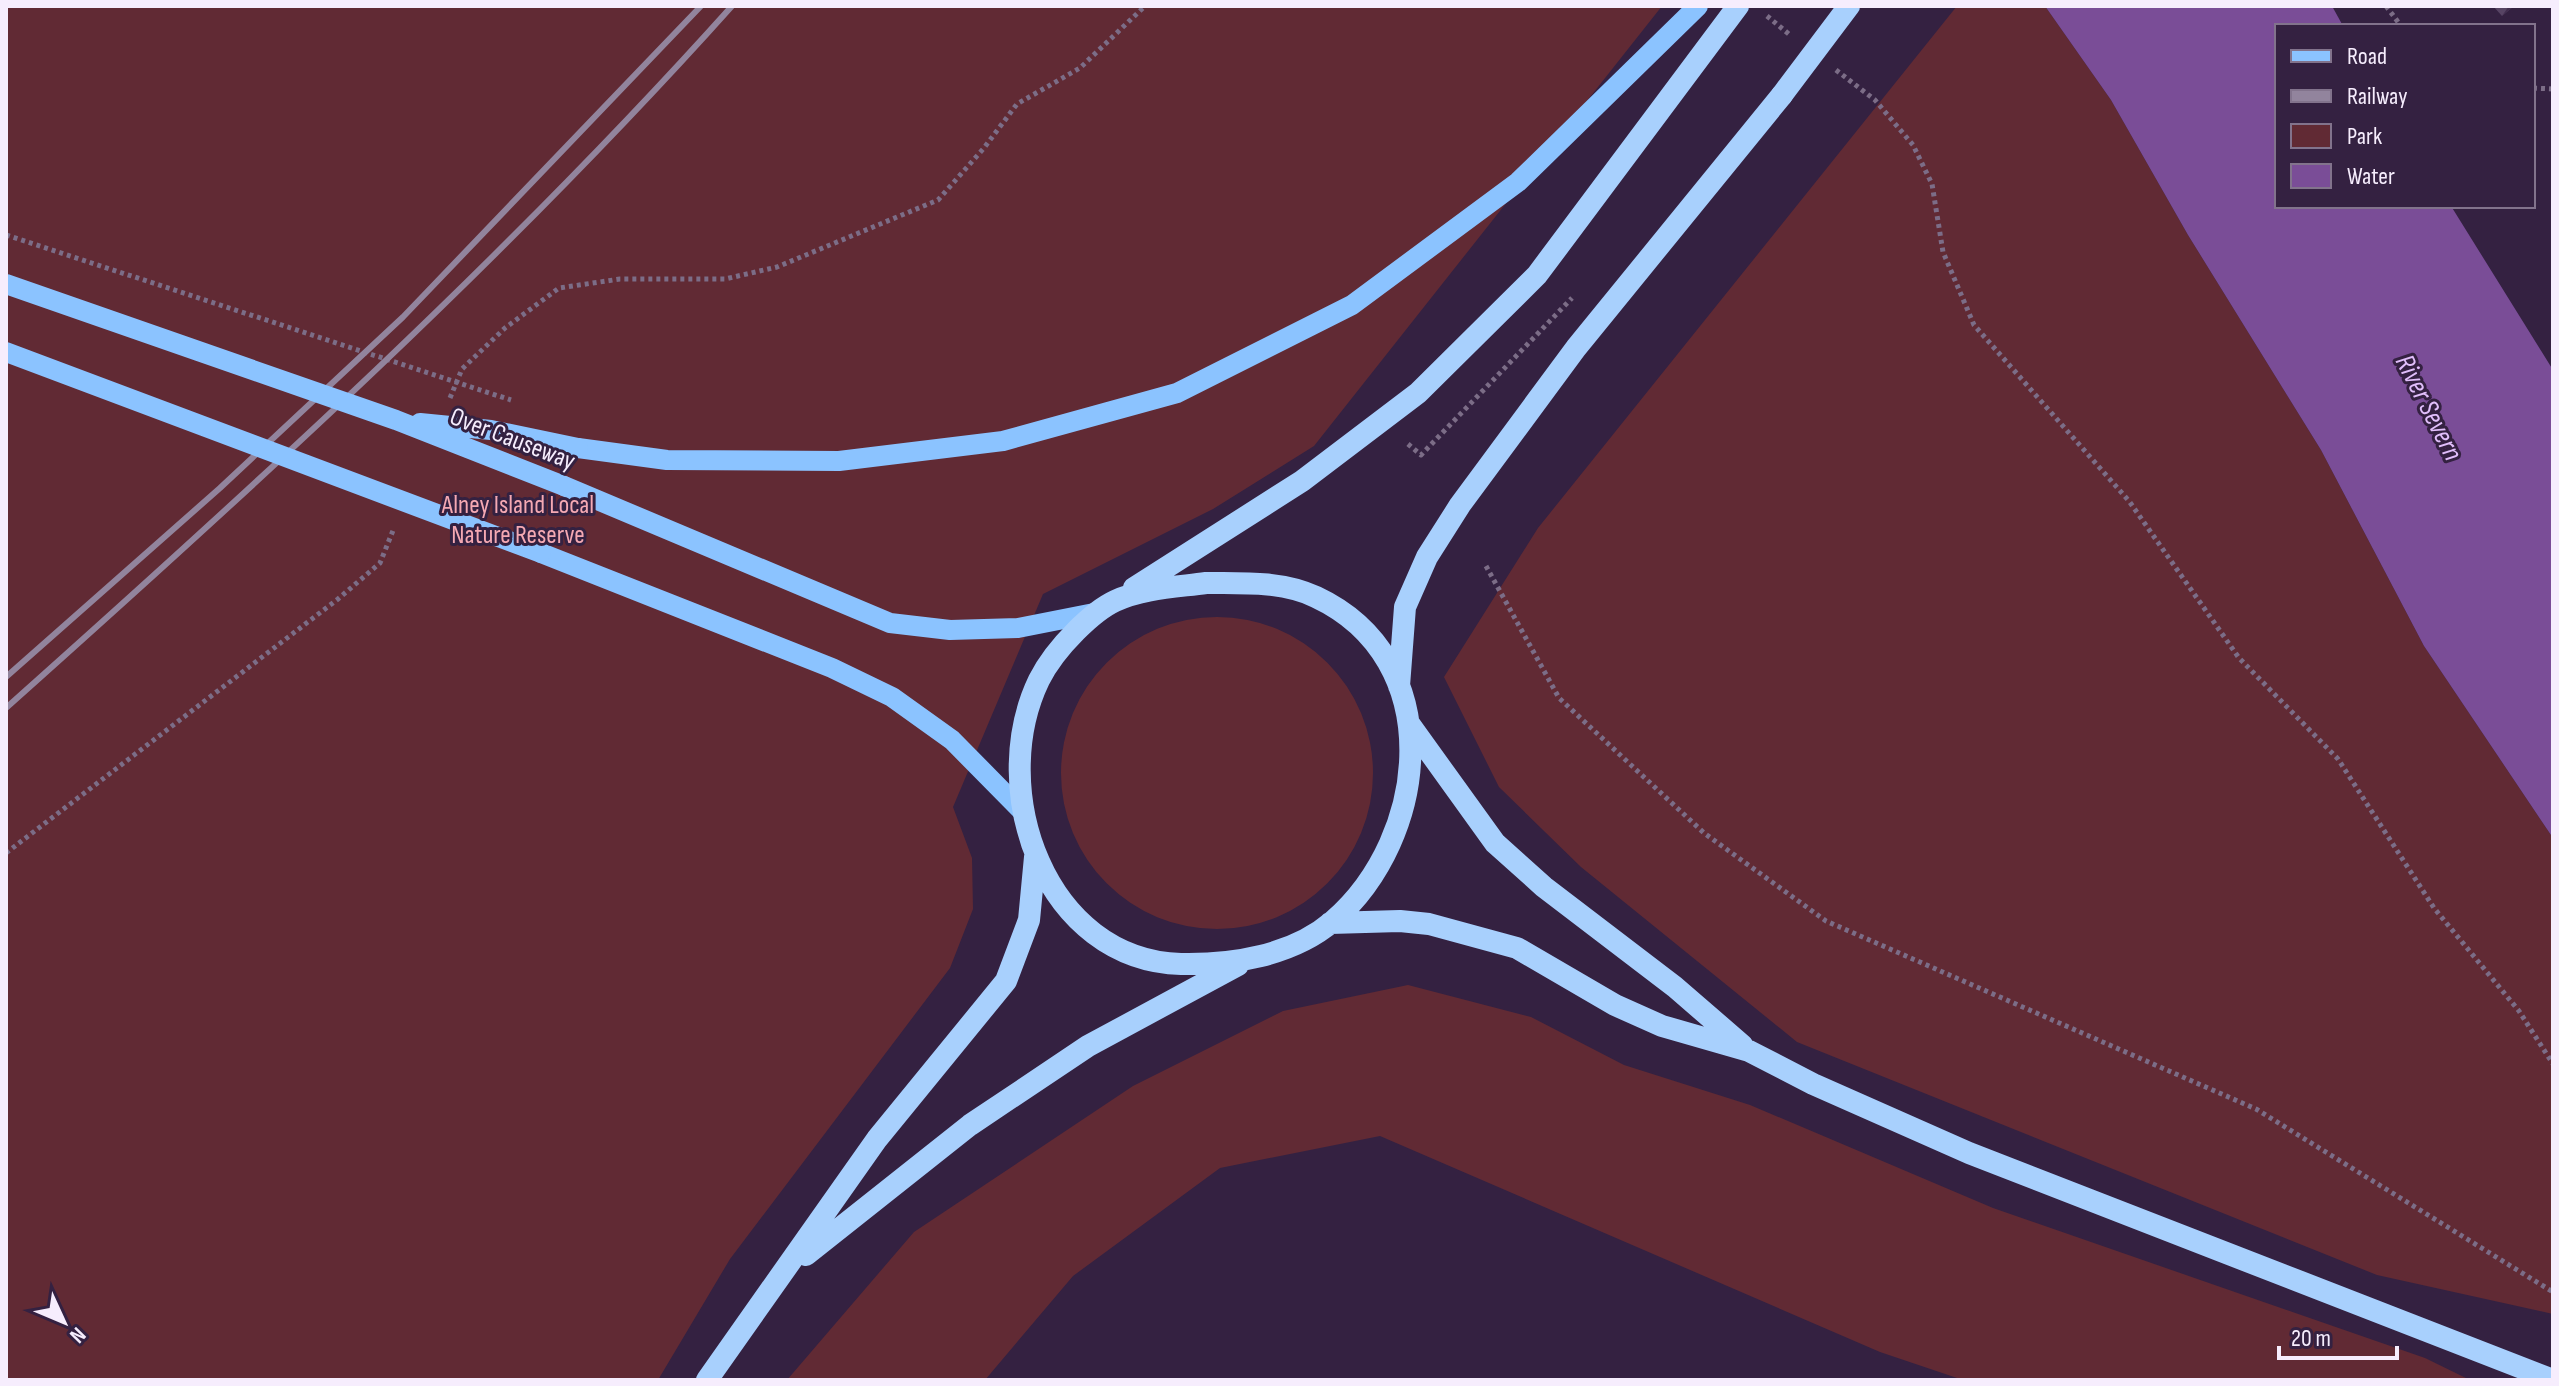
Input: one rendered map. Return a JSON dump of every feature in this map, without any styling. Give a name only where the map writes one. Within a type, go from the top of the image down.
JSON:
[{"type":"highway","points":[[1242,962],[1178,964],[1132,956],[1095,936],[1066,908],[1035,856],[1023,812],[1019,765],[1027,716],[1039,680],[1062,646],[1094,613],[1302,481],[1418,393],[1537,275],[1738,6]]},
{"type":"highway","points":[[1399,687],[1405,607],[1427,557],[1460,505],[1576,348],[1782,95],[1849,6]]},
{"type":"highway","points":[[789,1268],[983,1117],[1088,1046],[1242,962],[1330,923],[1375,877],[1399,827],[1410,775],[1410,725],[1399,687],[1374,640],[1349,616],[1314,596],[1264,584],[1206,583],[1155,589],[1116,600]]},
{"type":"highway","points":[[1410,725],[1495,843],[1544,887],[1675,987],[1749,1051]]},
{"type":"highway","points":[[707,1380],[789,1268],[877,1139],[1006,981],[1029,920],[1035,856]]},
{"type":"highway","points":[[1330,923],[1400,921],[1459,930],[1517,948],[1615,1005],[1662,1026],[1749,1051],[1813,1084],[1969,1153],[2553,1380]]},
{"type":"main road","points":[[396,420],[491,430],[578,448],[667,460],[839,461],[1003,441],[1177,393],[1352,305],[1518,182],[1695,9]]},
{"type":"main road","name":"Over Causeway","points":[[6,284],[396,420],[564,486],[890,623],[950,630],[1018,628],[1094,613]]},
{"type":"main road","points":[[6,352],[541,553],[832,668],[892,697],[952,740],[1023,812]]},
{"type":"path","points":[[445,411],[462,369],[505,328],[559,288],[620,279],[725,279],[777,267],[938,200],[984,148],[1017,104],[1080,68],[1145,6]]},
{"type":"path","points":[[2386,6],[2400,24]]},
{"type":"path","points":[[1765,15],[1802,44]]},
{"type":"path","points":[[1826,62],[1875,100],[1913,145],[1932,184],[1943,252],[1974,325],[2129,501],[2239,658],[2338,759],[2434,908],[2519,1011],[2553,1064]]},
{"type":"path","points":[[6,235],[527,405]]},
{"type":"path","points":[[1408,444],[1421,455],[1582,287]]},
{"type":"path","points":[[6,853],[338,599],[380,563],[397,521]]},
{"type":"path","points":[[1486,566],[1559,698],[1704,833],[1826,921],[2256,1109],[2553,1292]]},
{"type":"green space","name":"Alney Island Local Nature Reserve","points":[[6,6],[1662,6],[1314,446],[1213,509],[1043,594],[953,807],[972,858],[973,909],[950,968],[730,1259],[658,1380],[6,1380]]},
{"type":"green space","points":[[1957,6],[2045,6],[2111,100],[2188,235],[2321,450],[2424,646],[2553,838],[2553,1314],[2377,1275],[1797,1042],[1581,867],[1499,787],[1444,677],[1538,528]]},
{"type":"green space","points":[[1217,617],[1247,620],[1291,635],[1316,652],[1338,674],[1361,713],[1370,743],[1373,773],[1370,803],[1355,847],[1338,872],[1316,894],[1277,917],[1247,926],[1217,929],[1187,926],[1143,911],[1118,894],[1096,872],[1073,833],[1064,803],[1061,773],[1064,743],[1079,699],[1096,674],[1118,652],[1157,629],[1187,620]]},
{"type":"green space","points":[[1408,985],[1531,1017],[1624,1065],[1750,1105],[1993,1208],[2425,1358],[2470,1380],[1963,1380],[1880,1352],[1380,1136],[1220,1168],[1073,1276],[985,1380],[787,1380],[914,1232],[1133,1086],[1283,1011]]},
{"type":"water","name":"River Severn","points":[[2045,6],[2332,6],[2342,24],[2275,24],[2275,208],[2452,208],[2553,370],[2553,838],[2424,646],[2321,450],[2188,235],[2111,100]]},
{"type":"railway","points":[[6,677],[220,488],[403,317],[701,6]]},
{"type":"railway","points":[[6,708],[379,367],[559,190],[732,6]]}]
